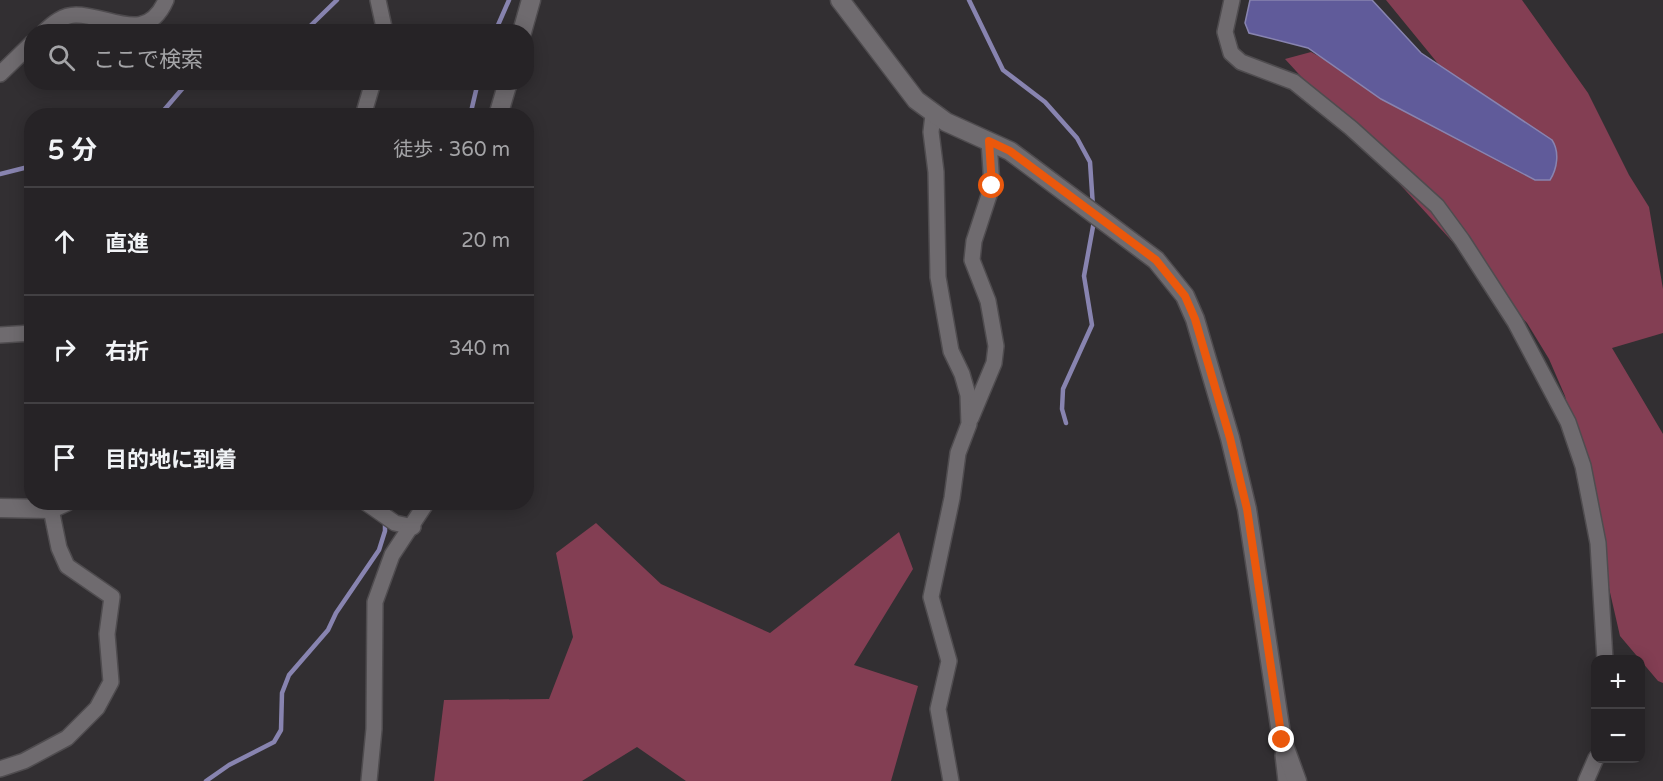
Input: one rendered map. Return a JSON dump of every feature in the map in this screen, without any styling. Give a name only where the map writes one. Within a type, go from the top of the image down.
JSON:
[{"type":"street","points":[[143,24],[162,10],[166,0]]},
{"type":"street","points":[[378,0],[384,24]]},
{"type":"street","points":[[524,24],[531,0]]},
{"type":"street","points":[[840,0],[901,82],[933,115],[1010,151],[1156,260],[1185,296],[1195,319],[1230,438],[1247,509],[1282,740],[1286,781]]},
{"type":"street","points":[[1232,0],[1225,32],[1231,53],[1241,62],[1294,82],[1351,128],[1437,206],[1515,321],[1568,422],[1584,466],[1598,543],[1605,655]]},
{"type":"street","points":[[53,24],[76,15],[116,24]]},
{"type":"street","points":[[0,74],[24,51]]},
{"type":"street","points":[[365,108],[371,90]]},
{"type":"street","points":[[500,108],[506,90]]},
{"type":"street","points":[[933,115],[931,144],[936,172],[938,277],[951,351],[962,374],[968,395],[969,424]]},
{"type":"street","points":[[951,781],[938,710],[949,661],[931,597],[952,498],[958,453],[994,363],[996,346],[994,327],[988,301],[972,260],[974,241],[992,186],[989,141]]},
{"type":"street","points":[[0,335],[24,334]]},
{"type":"street","points":[[0,508],[24,507]]},
{"type":"street","points":[[0,770],[24,761],[67,738],[97,708],[111,682],[107,634],[111,597],[67,567],[59,548],[58,510]]},
{"type":"street","points":[[376,510],[395,523],[413,527]]},
{"type":"street","points":[[369,781],[374,729],[375,602],[392,555],[423,510]]},
{"type":"street","points":[[1282,740],[1297,781]]},
{"type":"street","points":[[1586,781],[1594,763]]},
{"type":"shaded area","points":[[1250,0],[1372,0],[1421,53],[1552,140],[1557,160],[1550,180],[1535,180],[1381,99],[1308,48],[1249,33],[1245,23]]},
{"type":"shaded area","points":[[1386,0],[1522,0],[1588,93],[1629,175],[1649,207],[1663,289],[1663,333],[1612,348],[1663,434],[1663,683],[1658,681],[1645,666],[1645,655],[1636,655],[1620,636],[1565,396],[1549,359],[1527,323],[1285,59],[1311,52],[1520,164]]},
{"type":"shaded area","points":[[596,523],[661,584],[770,633],[899,532],[913,569],[854,665],[918,686],[891,781],[686,781],[637,747],[582,781],[434,781],[444,700],[549,699],[573,637],[556,553]]},
{"type":"waterway","points":[[312,24],[337,0]]},
{"type":"waterway","points":[[498,24],[509,0]]},
{"type":"waterway","points":[[969,0],[1003,70],[1045,102],[1077,138],[1090,162],[1093,207]]},
{"type":"waterway","points":[[166,108],[181,90]]},
{"type":"waterway","points":[[472,108],[476,90]]},
{"type":"waterway","points":[[0,174],[24,168]]},
{"type":"waterway","points":[[1066,423],[1062,409],[1063,389],[1092,325],[1084,276],[1094,221]]},
{"type":"waterway","points":[[206,781],[229,765],[274,742],[281,730],[282,693],[289,675],[328,630],[336,613],[379,550],[385,531],[385,521]]},
{"type":"route","points":[[992,186],[989,141],[1010,151],[1156,260],[1185,296],[1195,319],[1230,438],[1247,509],[1282,740]]}]
